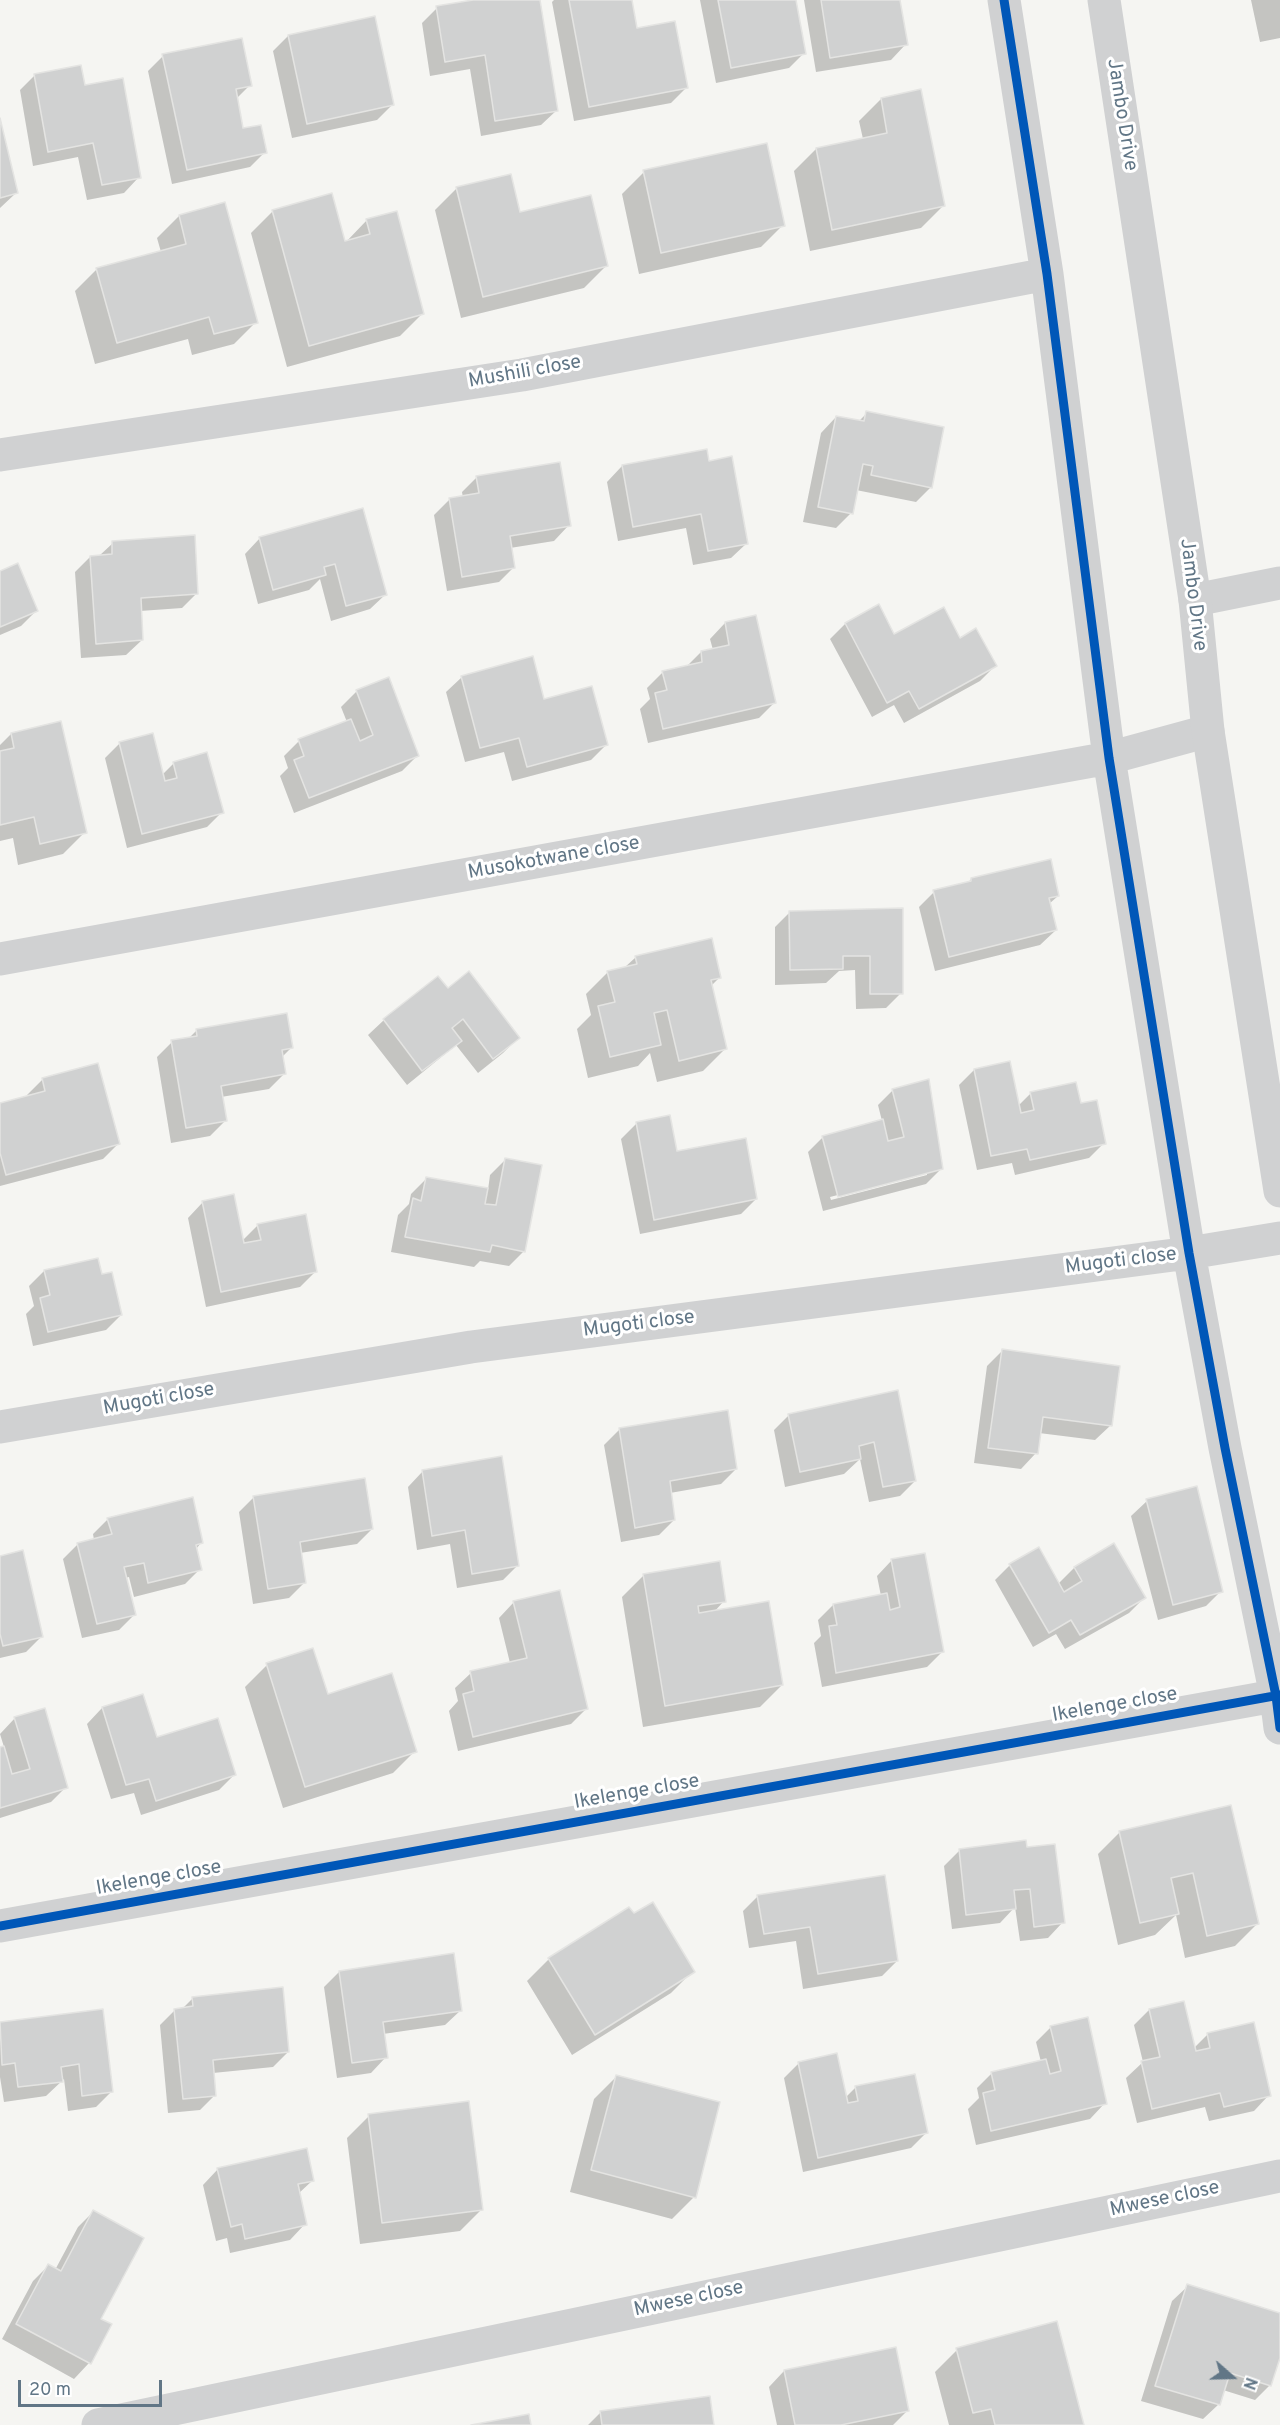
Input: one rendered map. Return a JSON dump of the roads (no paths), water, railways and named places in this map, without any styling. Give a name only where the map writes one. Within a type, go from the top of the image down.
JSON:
[{"type":"street","points":[[1004,0],[1047,274],[1109,759],[1190,1253],[1225,1448],[1278,1695],[1280,1728]]},
{"type":"street","name":"Jambo Drive","points":[[1104,0],[1195,600],[1208,731],[1280,1191]]},
{"type":"street","name":"Mushili close","points":[[0,455],[522,375],[1047,274]]},
{"type":"street","points":[[1195,600],[1280,583]]},
{"type":"street","name":"Musokotwane close","points":[[0,959],[1109,759],[1208,731]]},
{"type":"street","name":"Mugoti close","points":[[0,1427],[471,1347],[1190,1253],[1280,1238]]},
{"type":"street","name":"Ikelenge close","points":[[0,1926],[1278,1695]]},
{"type":"street","name":"Mwese close","points":[[98,2425],[1280,2176]]}]
